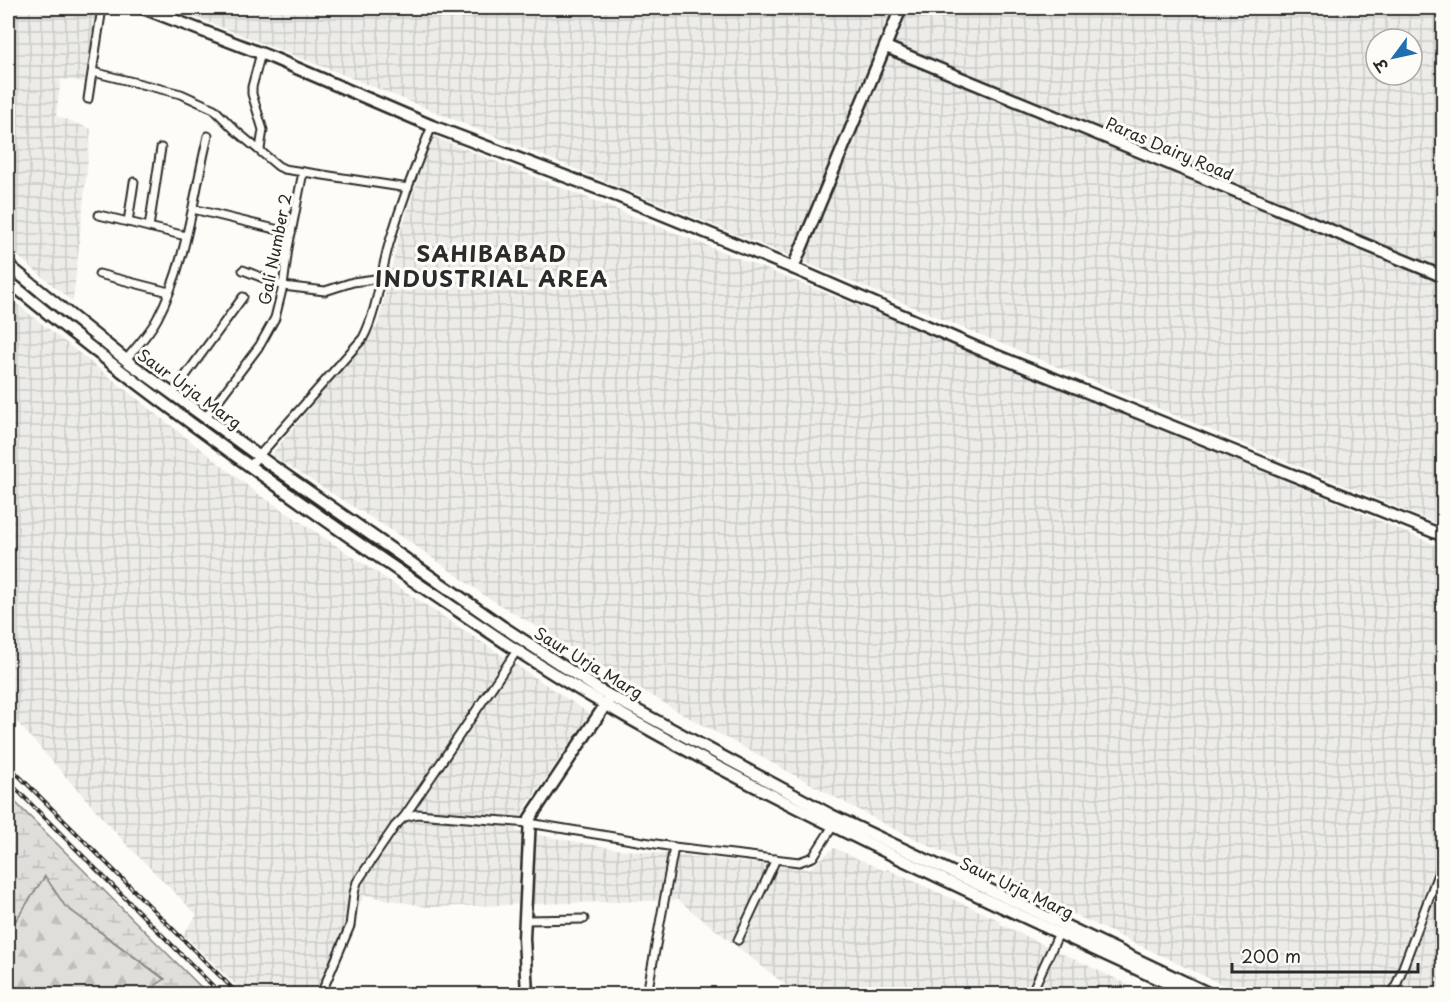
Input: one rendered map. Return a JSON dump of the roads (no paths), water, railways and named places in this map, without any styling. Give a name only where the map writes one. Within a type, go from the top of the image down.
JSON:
[{"type":"street","points":[[88,99],[102,8]]},
{"type":"street","points":[[143,8],[261,53],[432,126],[609,193],[975,346],[1443,536]]},
{"type":"street","points":[[793,268],[901,8]]},
{"type":"street","name":"Paras Dairy Road","points":[[886,47],[1443,277]]},
{"type":"street","points":[[260,149],[263,130],[252,87],[261,53]]},
{"type":"street","points":[[93,72],[181,94],[214,109],[236,131],[284,169],[408,188]]},
{"type":"street","points":[[249,467],[363,338],[370,321],[389,245],[432,126]]},
{"type":"street","points":[[126,360],[156,321],[169,292],[193,209],[208,136]]},
{"type":"street","points":[[149,227],[161,148]]},
{"type":"street","name":"Gali Number 2","points":[[205,418],[271,327],[283,286],[303,172]]},
{"type":"street","points":[[128,222],[134,182]]},
{"type":"street","points":[[193,209],[291,233]]},
{"type":"street","points":[[99,215],[186,236]]},
{"type":"street","name":"Saur Urja Marg","points":[[8,265],[126,360],[259,457],[524,640],[608,701],[693,755],[894,857],[1191,994]]},
{"type":"street","points":[[243,270],[283,286],[325,291],[353,282],[382,278]]},
{"type":"street","points":[[99,274],[169,292]]},
{"type":"street","name":"Saur Urja Marg","points":[[8,281],[123,374],[249,467],[517,651],[608,701],[837,818],[1210,994]]},
{"type":"street","points":[[172,394],[243,297]]},
{"type":"street","points":[[56,321],[64,310]]},
{"type":"street","points":[[321,994],[350,926],[357,882],[524,640]]},
{"type":"street","points":[[527,994],[525,920],[529,823],[534,810],[608,701]]},
{"type":"street","points":[[404,817],[417,814],[529,823],[674,847],[799,862],[813,857],[833,826]]},
{"type":"street","points":[[647,994],[668,892],[674,847]]},
{"type":"street","points":[[1392,994],[1443,858]]},
{"type":"street","points":[[738,940],[776,859]]},
{"type":"street","points":[[525,920],[584,919]]},
{"type":"street","points":[[1031,994],[1059,933]]},
{"type":"railway","points":[[8,765],[238,994]]},
{"type":"railway","points":[[8,781],[221,994]]},
{"type":"district","name":"SAHIBABAD INDUSTRIAL AREA","points":[[492,264]]}]
